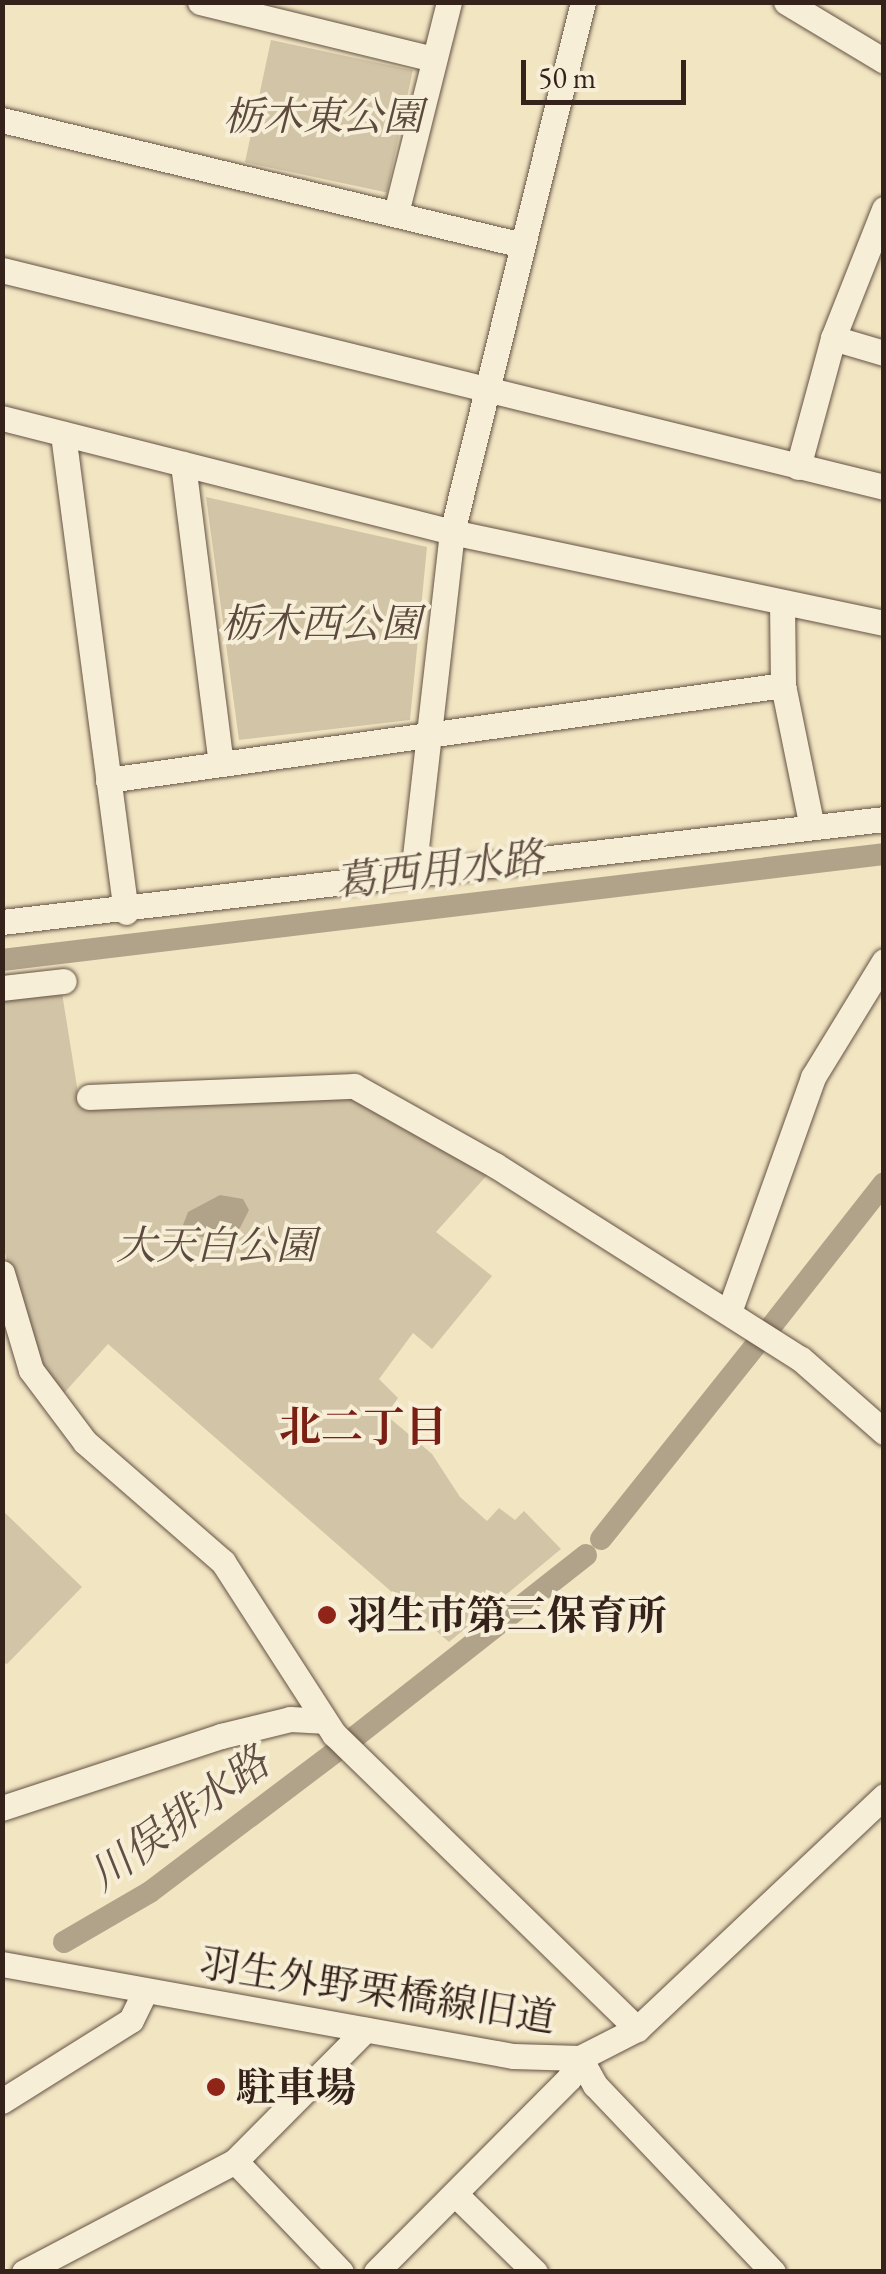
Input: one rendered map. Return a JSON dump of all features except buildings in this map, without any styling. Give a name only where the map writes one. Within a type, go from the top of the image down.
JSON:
[{"type":"street","points":[[200,2],[434,59]]},
{"type":"street","points":[[396,213],[448,2]]},
{"type":"street","points":[[413,874],[452,532],[518,244],[583,2]]},
{"type":"street","points":[[786,2],[884,60]]},
{"type":"street","points":[[2,120],[518,244]]},
{"type":"street","points":[[798,466],[833,338],[882,216]]},
{"type":"street","points":[[2,270],[884,487]]},
{"type":"street","points":[[833,338],[884,353]]},
{"type":"street","points":[[2,418],[452,532],[884,623]]},
{"type":"street","points":[[63,434],[126,912]]},
{"type":"street","points":[[183,464],[222,764]]},
{"type":"street","points":[[782,602],[783,685],[812,827]]},
{"type":"street","points":[[108,780],[783,685]]},
{"type":"street","points":[[2,922],[126,912],[884,819]]},
{"type":"street","points":[[730,1312],[813,1078],[884,961]]},
{"type":"street","points":[[2,988],[64,981]]},
{"type":"street","points":[[88,1097],[354,1086],[495,1164],[801,1358],[884,1432]]},
{"type":"street","points":[[2,1273],[41,1388],[85,1442],[222,1562],[335,1735],[638,2029]]},
{"type":"street","points":[[2,1808],[221,1736],[290,1719],[335,1735]]},
{"type":"street","name":"羽生外野栗橋線旧道","points":[[2,1964],[513,2056],[580,2058],[638,2029],[884,1796]]},
{"type":"street","points":[[2,2101],[131,2020],[145,1990]]},
{"type":"street","points":[[24,2272],[234,2161],[365,2030]]},
{"type":"street","points":[[376,2272],[569,2078],[580,2058]]},
{"type":"street","points":[[580,2058],[596,2085],[774,2272]]},
{"type":"street","points":[[234,2161],[341,2272]]},
{"type":"street","points":[[455,2194],[535,2272]]},
{"type":"green space","name":"栃木東公園","points":[[271,40],[413,70],[387,192],[245,162]]},
{"type":"green space","name":"栃木西公園","points":[[206,497],[427,547],[410,720],[239,740]]},
{"type":"green space","name":"大天白公園","points":[[62,993],[79,1099],[353,1092],[489,1173],[436,1232],[492,1276],[432,1349],[413,1333],[379,1379],[398,1398],[386,1415],[432,1454],[460,1497],[487,1521],[499,1508],[515,1520],[524,1511],[561,1549],[449,1642],[108,1344],[56,1402],[39,1376],[3,1246],[2,995]]},
{"type":"green space","points":[[2,1510],[82,1587],[7,1664],[2,1662]]},
{"type":"shaded area","points":[[220,1195],[243,1199],[249,1210],[239,1230],[223,1241],[191,1235],[183,1225],[188,1212]]},
{"type":"waterway","name":"葛西用水路","points":[[2,960],[884,854]]},
{"type":"waterway","name":"川俣排水路","points":[[770,1328],[884,1183]]},
{"type":"waterway","name":"川俣排水路","points":[[601,1539],[760,1340]]},
{"type":"waterway","name":"川俣排水路","points":[[351,1740],[586,1555]]},
{"type":"waterway","name":"川俣排水路","points":[[64,1942],[150,1892],[334,1753]]},
{"type":"place","name":"羽生市第三保育所","points":[[327,1615]]},
{"type":"place","name":"駐車場","points":[[216,2087]]},
{"type":"district","name":"北二丁目","points":[[363,1427]]}]
